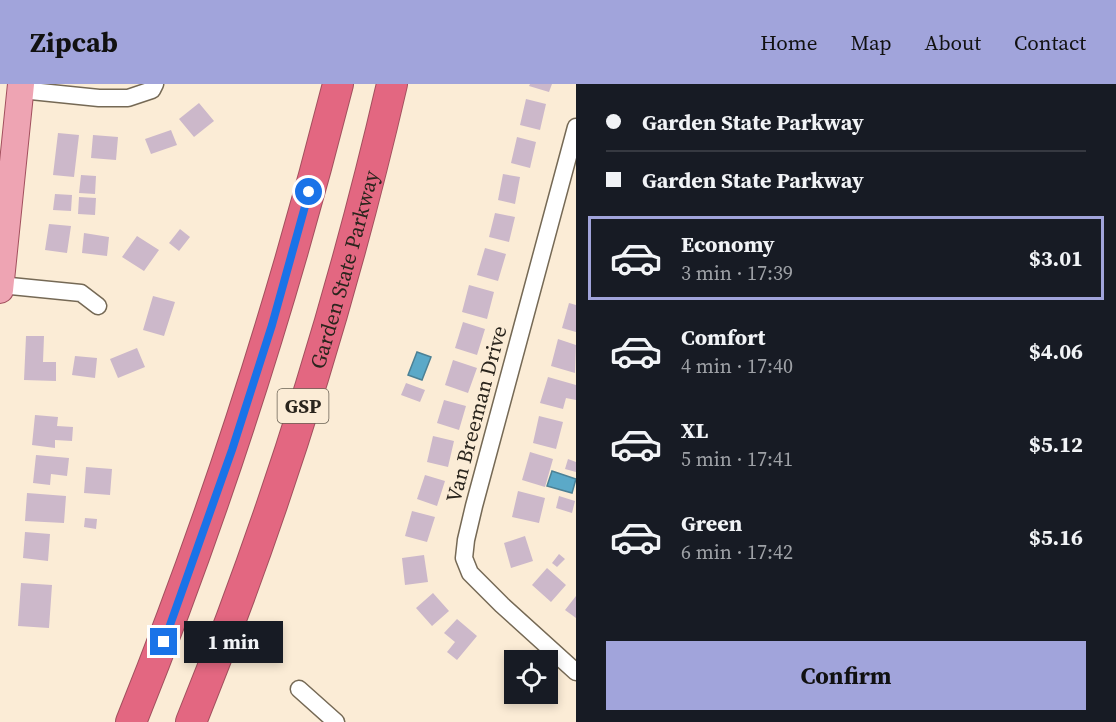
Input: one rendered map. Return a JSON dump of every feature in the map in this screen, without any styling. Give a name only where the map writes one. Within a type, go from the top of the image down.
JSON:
[{"type":"highway","name":"GSP","points":[[131,722],[164,642],[232,450],[272,325],[338,84]]},
{"type":"highway","name":"Garden State Parkway","points":[[192,722],[223,644],[330,321],[380,137],[392,84]]},
{"type":"main road","points":[[0,290],[21,87]]},
{"type":"street","points":[[21,87],[99,98],[128,98],[152,90],[155,84]]},
{"type":"street","name":"Van Breeman Drive","points":[[576,127],[474,506],[464,558],[470,573],[576,672]]},
{"type":"street","points":[[0,285],[81,293],[98,306]]},
{"type":"street","points":[[299,689],[336,722]]},
{"type":"water","points":[[417,352],[431,357],[422,380],[408,375]]},
{"type":"water","points":[[552,471],[576,479],[572,493],[547,486]]},
{"type":"building","points":[[530,84],[552,84],[549,92],[529,86]]},
{"type":"building","points":[[526,99],[546,104],[540,130],[520,125]]},
{"type":"building","points":[[199,103],[214,121],[194,137],[179,119]]},
{"type":"building","points":[[171,130],[177,145],[151,154],[145,139]]},
{"type":"building","points":[[58,133],[79,135],[74,177],[53,175]]},
{"type":"building","points":[[93,135],[118,137],[116,160],[91,158]]},
{"type":"building","points":[[517,137],[536,142],[530,168],[511,163]]},
{"type":"building","points":[[503,174],[520,177],[515,204],[498,200]]},
{"type":"building","points":[[81,175],[96,176],[95,194],[79,193]]},
{"type":"building","points":[[55,194],[72,195],[71,211],[53,210]]},
{"type":"building","points":[[79,197],[96,198],[95,215],[78,214]]},
{"type":"building","points":[[495,213],[515,217],[509,242],[489,237]]},
{"type":"building","points":[[49,224],[71,226],[67,253],[45,250]]},
{"type":"building","points":[[180,229],[190,237],[179,251],[169,243]]},
{"type":"building","points":[[84,233],[109,237],[107,256],[82,253]]},
{"type":"building","points":[[137,236],[159,250],[144,271],[122,257]]},
{"type":"building","points":[[485,248],[506,254],[498,281],[477,275]]},
{"type":"building","points":[[469,285],[494,292],[487,319],[462,312]]},
{"type":"building","points":[[153,296],[175,302],[164,336],[143,330]]},
{"type":"building","points":[[569,303],[576,305],[576,332],[562,328]]},
{"type":"building","points":[[463,322],[485,329],[477,355],[455,348]]},
{"type":"building","points":[[26,336],[44,336],[43,362],[56,362],[56,381],[24,380]]},
{"type":"building","points":[[558,339],[576,345],[575,373],[551,366]]},
{"type":"building","points":[[137,348],[145,367],[118,378],[110,359]]},
{"type":"building","points":[[75,356],[97,358],[95,378],[72,375]]},
{"type":"building","points":[[453,360],[477,368],[468,393],[445,385]]},
{"type":"building","points":[[548,377],[576,385],[576,400],[566,398],[563,409],[540,403]]},
{"type":"building","points":[[406,383],[425,390],[420,402],[401,395]]},
{"type":"building","points":[[444,400],[466,406],[459,430],[437,423]]},
{"type":"building","points":[[35,415],[58,417],[57,426],[73,427],[72,441],[55,440],[55,448],[32,445]]},
{"type":"building","points":[[539,416],[563,422],[556,449],[533,443]]},
{"type":"building","points":[[433,436],[454,441],[448,467],[427,462]]},
{"type":"building","points":[[530,452],[553,459],[545,487],[522,480]]},
{"type":"building","points":[[36,455],[69,458],[67,476],[51,474],[50,485],[33,483]]},
{"type":"building","points":[[568,459],[576,462],[576,472],[565,469]]},
{"type":"building","points":[[86,467],[112,469],[110,495],[84,493]]},
{"type":"building","points":[[425,475],[445,481],[437,506],[417,499]]},
{"type":"building","points":[[518,491],[545,498],[539,523],[512,517]]},
{"type":"building","points":[[27,493],[66,496],[64,523],[25,521]]},
{"type":"building","points":[[559,496],[575,501],[572,513],[556,508]]},
{"type":"building","points":[[412,511],[435,517],[427,542],[405,536]]},
{"type":"building","points":[[85,518],[97,519],[96,529],[84,527]]},
{"type":"building","points":[[25,532],[50,534],[48,561],[23,558]]},
{"type":"building","points":[[525,536],[533,561],[511,568],[504,543]]},
{"type":"building","points":[[559,554],[565,559],[557,567],[552,563]]},
{"type":"building","points":[[424,555],[428,582],[405,585],[402,558]]},
{"type":"building","points":[[547,568],[566,585],[551,602],[532,585]]},
{"type":"building","points":[[21,583],[52,585],[49,628],[18,626]]},
{"type":"building","points":[[433,593],[449,611],[432,626],[416,608]]},
{"type":"building","points":[[576,596],[576,618],[565,610]]},
{"type":"building","points":[[457,619],[477,636],[457,660],[447,652],[455,642],[444,633]]},
{"type":"route","points":[[164,642],[232,450],[272,325],[309,192]]}]
